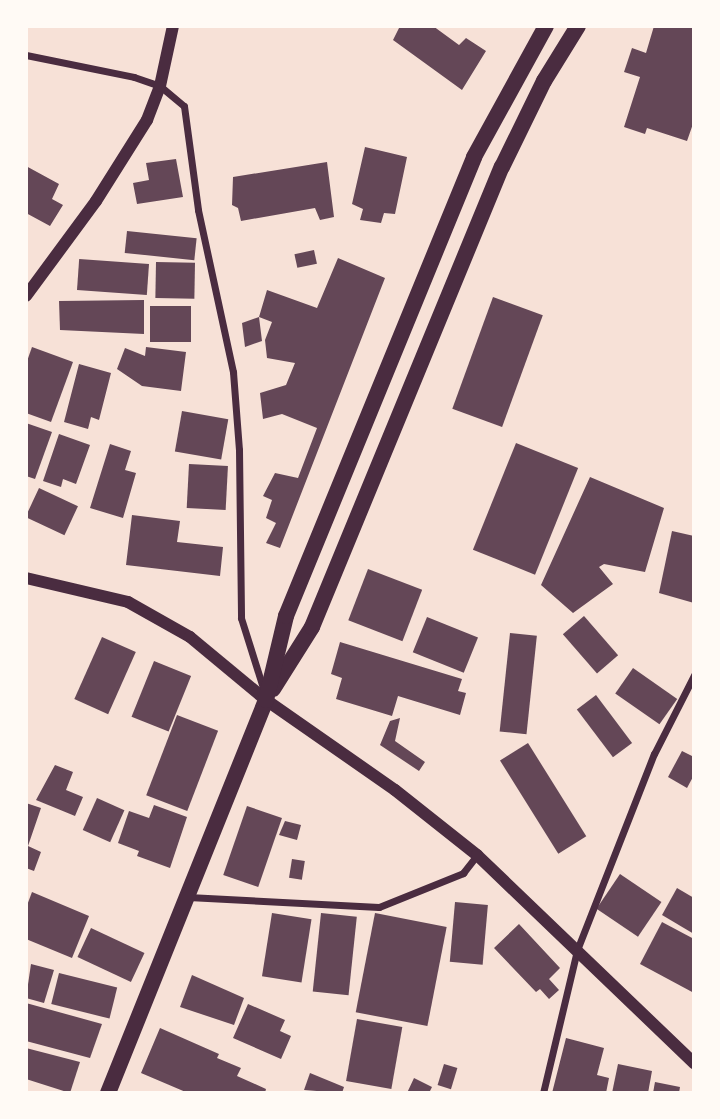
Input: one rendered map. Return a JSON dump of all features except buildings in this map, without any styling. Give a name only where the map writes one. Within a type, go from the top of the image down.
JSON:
[{"type":"main road","points":[[108,1093],[266,700],[286,616],[474,157],[546,26]]},
{"type":"main road","points":[[266,700],[312,627],[502,167],[544,81],[578,26]]},
{"type":"street","points":[[26,296],[96,201],[147,120],[160,86],[173,26]]},
{"type":"street","points":[[26,55],[160,86],[184,106],[198,210],[233,373],[241,618],[266,700]]},
{"type":"street","points":[[26,578],[128,602],[190,637],[266,700],[395,790],[477,855],[694,1063]]},
{"type":"street","points":[[543,1093],[577,950],[649,766],[694,675]]},
{"type":"street","points":[[188,897],[379,907],[463,873],[477,855]]}]
